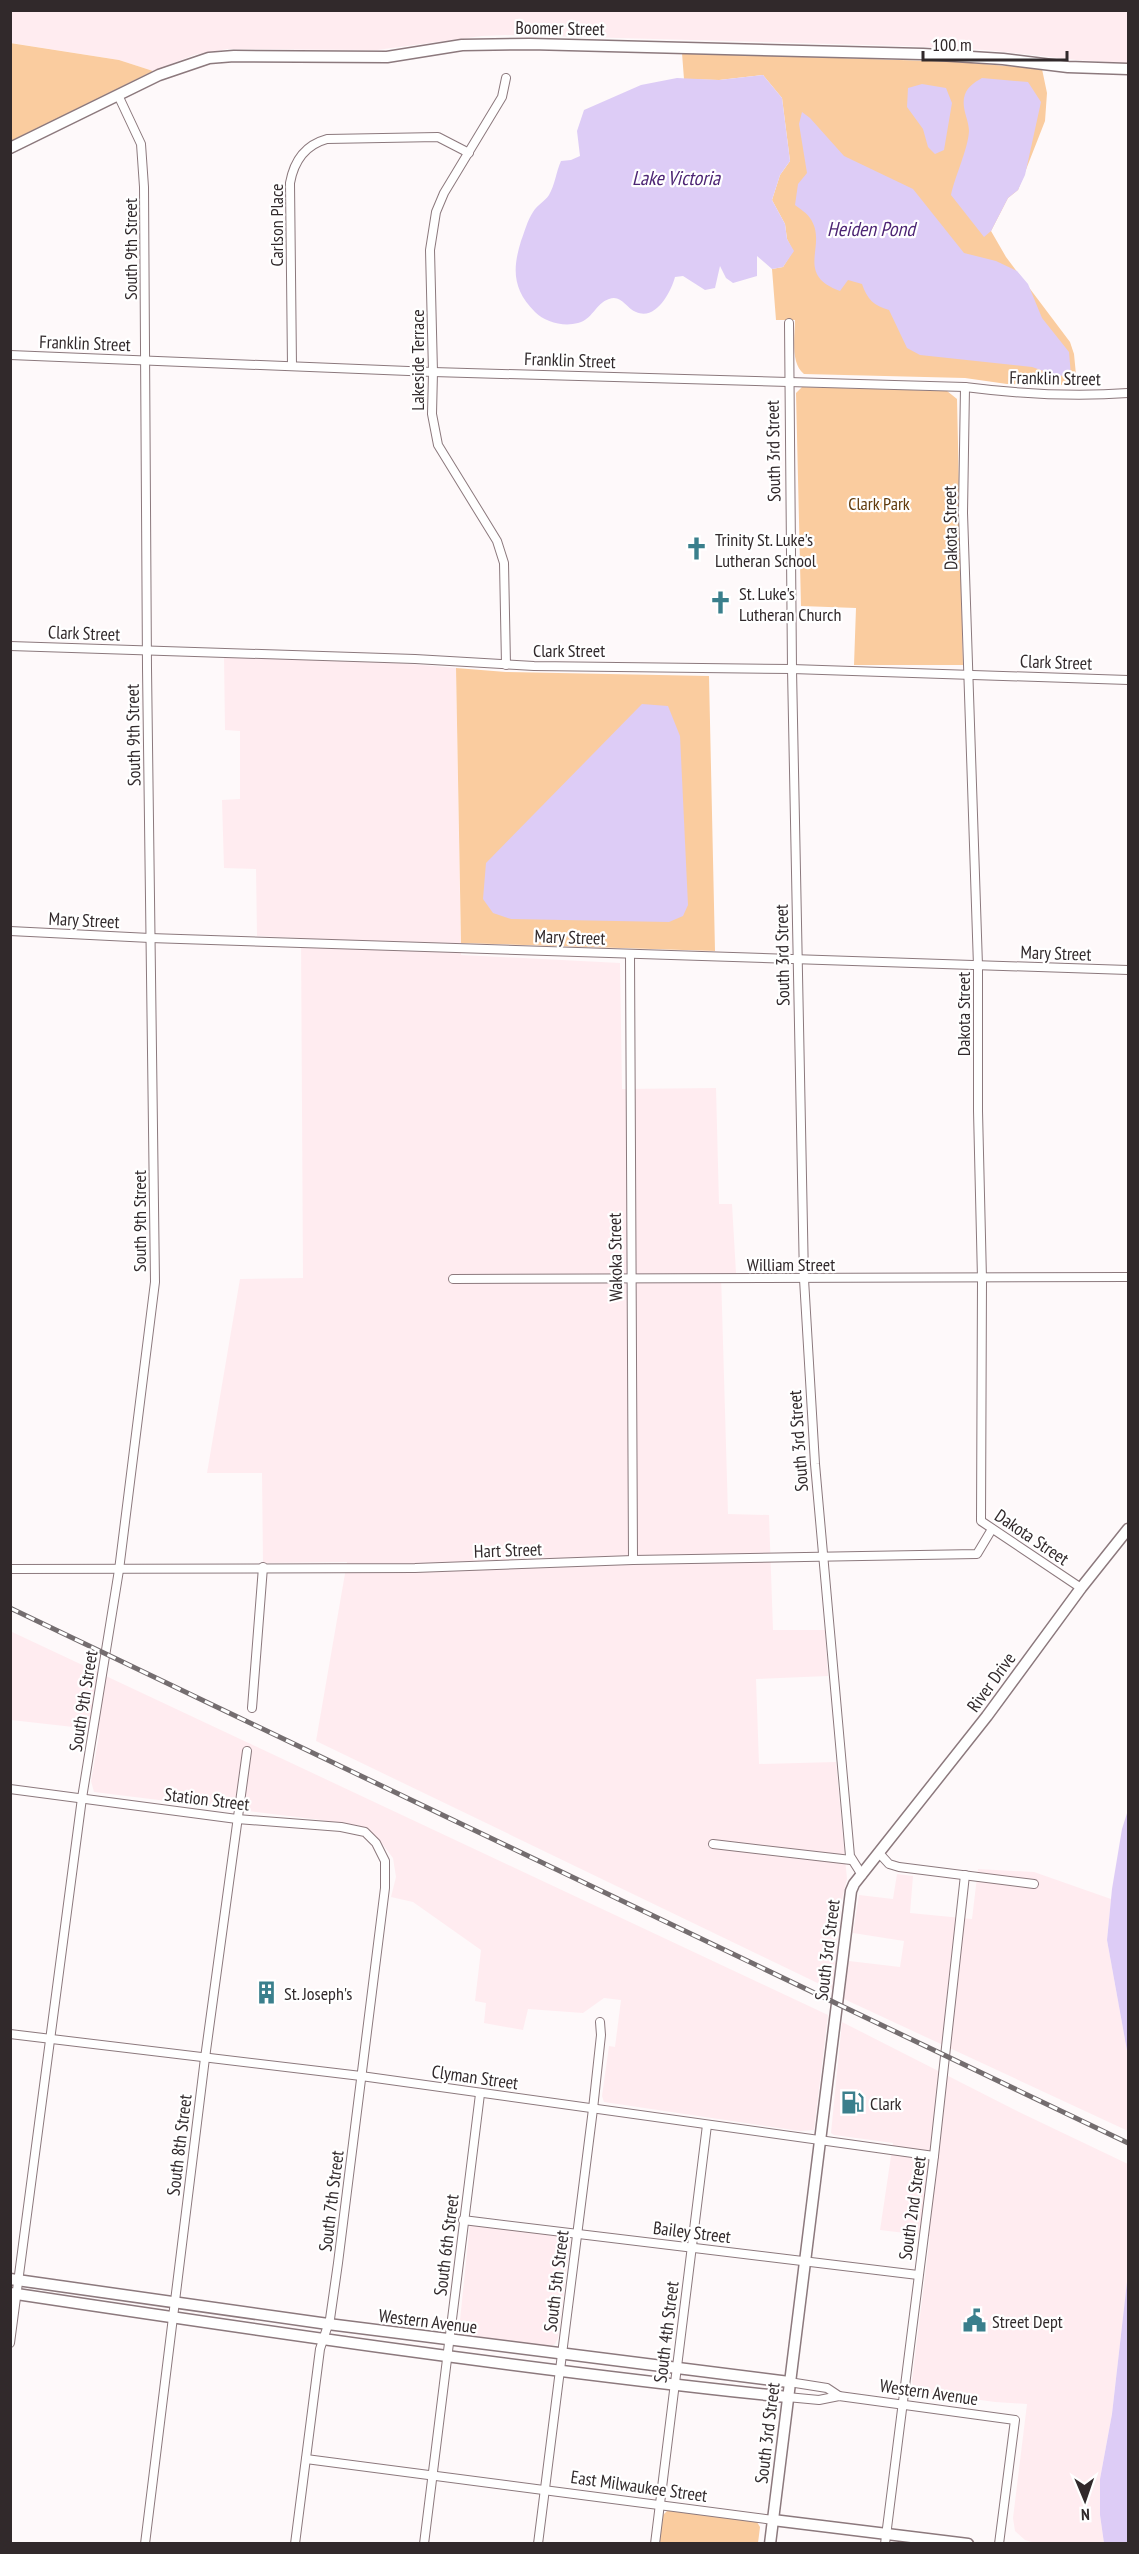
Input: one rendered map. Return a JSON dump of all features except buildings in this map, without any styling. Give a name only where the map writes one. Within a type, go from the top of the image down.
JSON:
[{"type":"street","name":"Boomer Street","points":[[10,148],[159,75],[209,58],[263,55],[387,57],[481,44],[923,54],[1003,59],[1068,67],[1128,69]]},
{"type":"street","name":"Lakeside Terrace","points":[[506,78],[502,97],[444,193],[432,229],[430,250],[432,414],[438,445],[497,541],[504,563],[506,664]]},
{"type":"street","name":"South 9th Street","points":[[10,2343],[14,2279],[82,1798],[119,1570],[155,1282],[143,153],[118,95]]},
{"type":"street","name":"Carlson Place","points":[[292,366],[290,183],[292,172],[302,153],[313,144],[327,139],[394,138],[438,138],[469,153]]},
{"type":"street","name":"South 3rd Street","points":[[789,323],[792,669],[804,1279],[823,1558],[851,1860]]},
{"type":"street","name":"Franklin Street","points":[[10,355],[433,372],[966,387],[1006,392],[1091,396],[1128,393]]},
{"type":"street","name":"Dakota Street","points":[[966,387],[963,513],[978,966],[978,1111],[982,1278],[981,1521],[1081,1588]]},
{"type":"street","name":"Clark Street","points":[[10,646],[506,664],[792,669],[1128,680]]},
{"type":"street","name":"Mary Street","points":[[10,931],[150,938],[1128,970]]},
{"type":"street","name":"Wakoka Street","points":[[630,954],[633,1560]]},
{"type":"street","name":"William Street","points":[[453,1279],[1128,1277]]},
{"type":"street","name":"Hart Street","points":[[10,1569],[415,1568],[633,1560],[977,1554],[992,1529]]},
{"type":"street","name":"River Drive","points":[[862,1875],[987,1716],[1081,1588],[1128,1529]]},
{"type":"street","points":[[252,1708],[263,1567]]},
{"type":"street","name":"South 8th Street","points":[[145,2544],[205,2058],[247,1751]]},
{"type":"street","name":"Station Street","points":[[10,1789],[237,1819],[341,1827],[365,1832],[376,1843],[385,1861]]},
{"type":"street","points":[[713,1844],[851,1860],[862,1875]]},
{"type":"street","points":[[879,1853],[889,1864],[899,1867],[1034,1884]]},
{"type":"street","name":"South 7th Street","points":[[295,2544],[320,2349],[333,2305],[385,1888],[385,1861]]},
{"type":"street","name":"South 3rd Street","points":[[770,2544],[789,2382],[822,2140],[848,1900],[854,1884],[862,1875]]},
{"type":"street","name":"South 2nd Street","points":[[885,2539],[934,2156],[951,1994],[961,1930],[965,1875]]},
{"type":"street","name":"South 5th Street","points":[[538,2544],[593,2109],[601,2035],[600,2022]]},
{"type":"street","name":"Clyman Street","points":[[10,2034],[361,2076],[934,2156]]},
{"type":"street","name":"South 6th Street","points":[[424,2544],[480,2094]]},
{"type":"street","name":"South 4th Street","points":[[655,2544],[707,2125]]},
{"type":"street","name":"Bailey Street","points":[[463,2220],[918,2275]]},
{"type":"street","name":"Western Avenue","points":[[14,2279],[328,2324],[789,2382],[827,2388],[839,2396]]},
{"type":"street","name":"Western Avenue","points":[[14,2294],[323,2339],[675,2385],[819,2400],[839,2396],[1015,2420],[999,2544]]},
{"type":"street","name":"East Milwaukee Street","points":[[306,2459],[773,2520],[885,2539],[968,2544]]},
{"type":"shaded area","points":[[1128,10],[1128,63],[985,50],[905,46],[505,35],[377,50],[227,49],[194,55],[153,71],[119,60],[11,43],[10,11]]},
{"type":"shaded area","points":[[224,657],[400,663],[456,668],[461,955],[620,963],[622,1089],[716,1088],[719,1204],[732,1204],[736,1273],[721,1274],[728,1514],[769,1515],[773,1630],[825,1630],[828,1676],[756,1679],[759,1764],[836,1762],[847,1879],[842,1899],[832,1990],[316,1741],[347,1562],[263,1563],[262,1473],[207,1473],[240,1279],[303,1278],[301,938],[257,936],[256,869],[224,868],[222,800],[240,799],[240,731],[225,730]]},
{"type":"shaded area","points":[[10,1631],[828,2015],[814,2130],[800,2131],[604,2102],[602,2096],[609,2046],[615,2047],[621,2000],[604,1998],[583,2013],[528,2009],[523,2030],[484,2023],[486,2003],[475,2001],[481,1950],[413,1902],[391,1897],[396,1877],[393,1858],[380,1841],[367,1831],[321,1820],[94,1792],[91,1781],[100,1730],[11,1720]]},
{"type":"shaded area","points":[[978,1869],[1034,1872],[1111,1899],[1107,1940],[1128,2056],[1128,2131],[844,1999],[849,1961],[900,1967],[904,1941],[853,1933],[859,1895],[893,1899],[897,1874],[913,1876],[910,1913],[972,1919]]},
{"type":"shaded area","points":[[842,2022],[1019,2112],[1128,2164],[1128,2273],[1112,2414],[1100,2479],[1100,2515],[1104,2543],[1032,2542],[1025,2540],[1015,2531],[1013,2518],[1027,2404],[916,2391],[913,2388],[912,2380],[930,2236],[880,2230],[893,2143],[831,2133]]},
{"type":"shaded area","points":[[470,2223],[571,2236],[558,2338],[555,2344],[551,2346],[466,2335],[459,2330]]},
{"type":"green space","points":[[10,43],[119,60],[153,71],[11,141]]},
{"type":"green space","points":[[682,53],[961,62],[1042,69],[1047,93],[1045,121],[1018,190],[1008,198],[991,231],[1006,257],[1070,342],[1074,354],[1077,385],[1007,384],[965,378],[804,374],[795,356],[795,320],[776,320],[772,269],[783,267],[793,251],[787,239],[785,224],[772,200],[780,175],[790,161],[782,98],[763,75],[719,80],[684,79]]},
{"type":"green space","name":"Clark Park","points":[[802,387],[947,391],[957,399],[963,665],[854,665],[856,608],[801,606],[796,393]]},
{"type":"green space","points":[[456,668],[506,672],[709,676],[715,951],[461,943]]},
{"type":"green space","points":[[668,2510],[757,2522],[760,2527],[758,2543],[659,2543],[663,2515]]},
{"type":"water","name":"Lake Victoria","points":[[763,75],[782,98],[790,161],[780,175],[772,200],[785,224],[787,239],[794,251],[783,267],[772,269],[757,256],[757,276],[733,283],[726,278],[720,266],[715,288],[705,290],[683,276],[675,277],[662,304],[643,314],[632,310],[617,298],[605,301],[583,321],[572,324],[555,323],[535,312],[522,296],[516,279],[518,251],[529,219],[553,187],[561,161],[580,156],[577,131],[584,110],[641,85],[677,78],[719,80]]},
{"type":"water","points":[[982,78],[1028,82],[1041,102],[1025,175],[1018,190],[1008,198],[991,231],[984,237],[951,195],[969,131],[964,98],[970,86]]},
{"type":"water","points":[[922,84],[946,88],[952,103],[944,150],[935,154],[928,147],[923,129],[907,107],[908,88]]},
{"type":"water","name":"Heiden Pond","points":[[802,112],[844,156],[913,189],[964,253],[996,261],[1017,271],[1028,284],[1042,318],[1069,352],[1071,375],[1058,376],[1032,367],[920,355],[907,348],[889,310],[872,301],[862,284],[848,280],[840,291],[826,284],[818,276],[815,268],[815,228],[809,216],[795,205],[798,184],[807,173],[799,124]]},
{"type":"water","points":[[642,704],[668,706],[680,736],[688,905],[683,916],[669,922],[511,919],[493,913],[483,899],[486,863]]},
{"type":"water","points":[[1128,1810],[1128,2056],[1107,1940],[1112,1889],[1122,1829]]},
{"type":"water","points":[[1128,2273],[1128,2543],[1104,2543],[1100,2515],[1100,2479],[1112,2414]]},
{"type":"railway","points":[[10,1608],[1128,2143]]},
{"type":"place","name":"Trinity St. Luke's Lutheran School","points":[[697,549]]},
{"type":"place","name":"St. Luke's Lutheran Church","points":[[721,603]]},
{"type":"place","name":"St. Joseph's","points":[[266,1993]]},
{"type":"place","name":"Clark","points":[[852,2103]]},
{"type":"place","name":"Street Dept","points":[[974,2321]]}]
